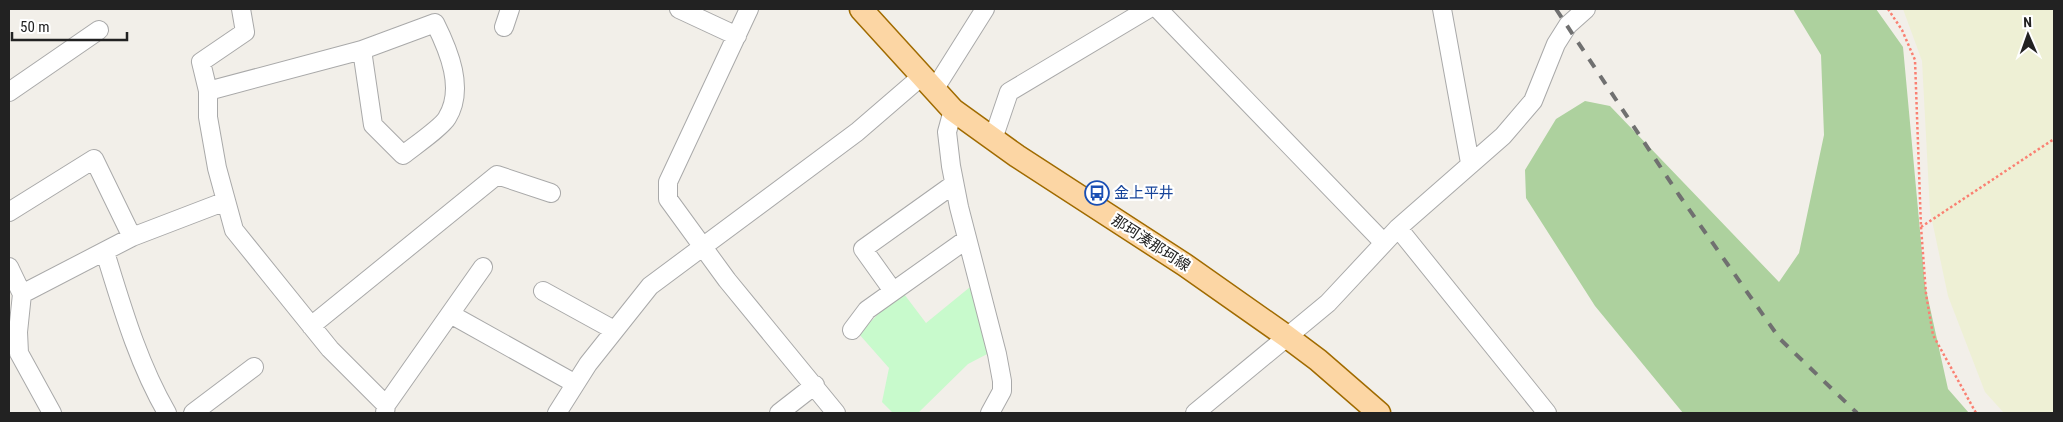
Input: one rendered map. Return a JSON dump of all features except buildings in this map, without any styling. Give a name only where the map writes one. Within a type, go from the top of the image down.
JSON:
[{"type":"main road","name":"那珂湊那珂線","points":[[861,9],[953,110],[993,139],[1185,265],[1286,336],[1318,360],[1379,413]]},
{"type":"street","points":[[241,9],[245,32],[201,62],[208,91],[208,117],[217,168],[234,230],[311,326],[386,409],[484,267]]},
{"type":"street","points":[[504,27],[510,9]]},
{"type":"street","points":[[679,9],[737,36]]},
{"type":"street","points":[[749,9],[668,182],[668,200],[727,280],[815,385],[836,413]]},
{"type":"street","points":[[556,413],[574,383],[650,286],[701,245],[928,83],[985,9]]},
{"type":"street","points":[[993,139],[1009,92],[1148,9]]},
{"type":"street","points":[[1158,9],[1384,243]]},
{"type":"street","points":[[1442,9],[1470,163]]},
{"type":"street","points":[[1195,413],[1328,303],[1398,228],[1503,136],[1533,101],[1556,44],[1568,25],[1586,9]]},
{"type":"street","points":[[208,91],[362,50],[435,24],[449,50],[456,96],[447,120],[403,155],[373,125],[362,50]]},
{"type":"street","points":[[9,92],[99,30]]},
{"type":"street","points":[[953,110],[947,132],[954,184],[997,354],[1002,381],[1002,391],[990,413]]},
{"type":"street","points":[[9,212],[94,159],[132,237]]},
{"type":"street","points":[[311,326],[497,175],[551,193]]},
{"type":"street","points":[[892,291],[863,249],[954,184]]},
{"type":"street","points":[[22,294],[132,237],[226,200]]},
{"type":"street","points":[[1398,228],[1547,413]]},
{"type":"street","points":[[852,330],[867,310],[967,239]]},
{"type":"street","points":[[105,252],[132,335],[152,387],[167,413]]},
{"type":"street","points":[[9,267],[22,294],[18,332],[19,353],[52,413]]},
{"type":"street","points":[[543,291],[614,330]]},
{"type":"street","points":[[452,315],[574,383]]},
{"type":"street","points":[[193,413],[254,367]]},
{"type":"street","points":[[779,413],[815,385]]},
{"type":"path","points":[[1888,9],[1902,30],[1915,60],[1921,228],[1926,294],[1933,335],[1976,413]]},
{"type":"path","points":[[1921,228],[2054,139]]},
{"type":"green space","points":[[1793,9],[1876,9],[1903,47],[1925,285],[1948,389],[1969,413],[1683,413],[1595,306],[1526,198],[1525,170],[1556,119],[1585,101],[1610,106],[1779,282],[1799,253],[1824,135],[1821,55]]},
{"type":"green space","points":[[1903,9],[2054,9],[2054,413],[2004,413],[1985,392],[1948,296],[1930,211],[1922,61]]},
{"type":"green space","points":[[975,283],[993,351],[968,364],[918,413],[893,413],[882,402],[889,368],[859,334],[901,290],[926,323]]},
{"type":"railway","points":[[1556,9],[1679,195],[1780,339],[1857,413]]},
{"type":"place","name":"金上平井","points":[[1097,193]]}]
